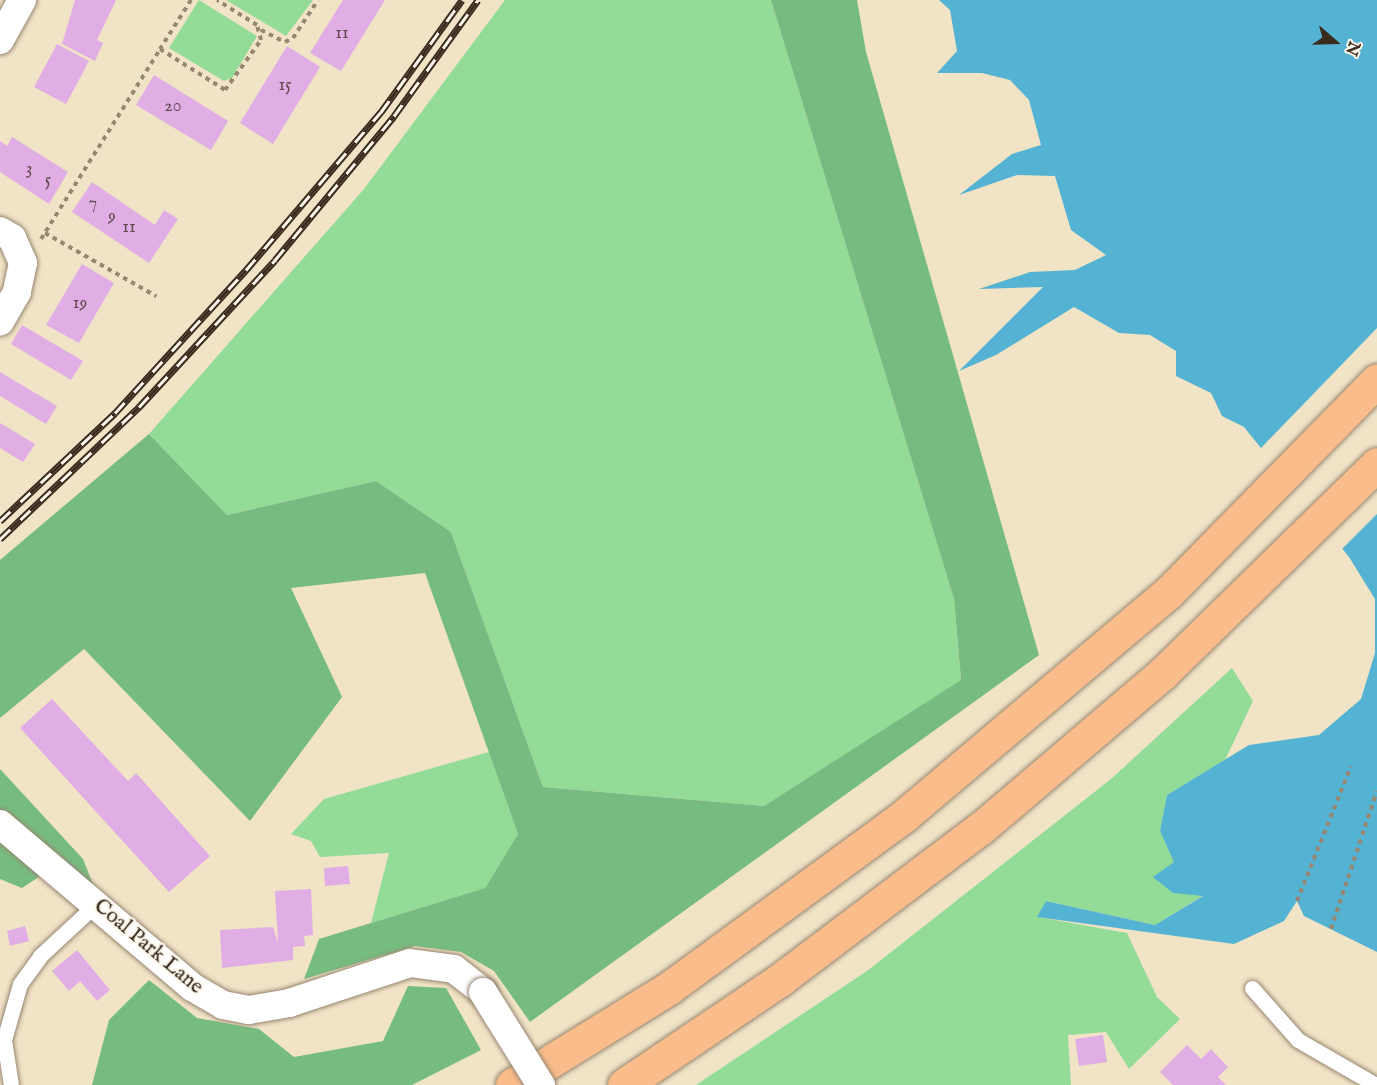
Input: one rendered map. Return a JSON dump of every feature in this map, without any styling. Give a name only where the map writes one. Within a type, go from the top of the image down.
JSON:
[{"type":"highway","points":[[512,1085],[604,1031],[733,943],[905,815],[1126,630],[1377,380]]},
{"type":"highway","points":[[624,1085],[855,925],[981,828],[1163,673],[1377,464]]},
{"type":"street","points":[[0,40],[22,0]]},
{"type":"street","points":[[0,231],[12,238],[23,263],[17,292],[0,321]]},
{"type":"street","name":"Coal Park Lane","points":[[0,824],[97,903],[192,987],[236,1009],[289,1003],[410,963],[454,969],[483,992],[541,1085]]},
{"type":"lane","points":[[11,1085],[4,1040],[20,984],[40,956],[97,903]]},
{"type":"lane","points":[[1252,988],[1298,1040],[1376,1085]]},
{"type":"path","points":[[23,263],[45,233],[191,0]]},
{"type":"path","points":[[217,0],[260,30],[285,42],[293,38],[318,0]]},
{"type":"path","points":[[160,49],[225,90],[261,40],[260,30]]},
{"type":"path","points":[[45,233],[156,296]]},
{"type":"path","points":[[1297,900],[1351,766]]},
{"type":"path","points":[[1331,929],[1377,791]]},
{"type":"green space","points":[[199,0],[257,36],[232,78],[224,81],[169,48]]},
{"type":"green space","points":[[226,0],[313,0],[286,36]]},
{"type":"green space","points":[[505,0],[771,0],[954,599],[961,681],[764,806],[543,787],[451,532],[376,481],[227,515],[149,434],[364,189]]},
{"type":"green space","points":[[771,0],[857,0],[866,52],[1039,655],[530,1022],[494,971],[461,952],[415,946],[304,979],[319,939],[485,888],[518,834],[425,573],[291,588],[342,697],[250,821],[84,649],[0,718],[0,560],[149,434],[227,515],[376,481],[451,532],[543,787],[764,806],[961,680],[954,599]]},
{"type":"green space","points":[[1232,668],[1253,701],[1225,760],[1167,795],[1160,831],[1175,862],[1204,895],[1155,925],[1046,901],[1038,917],[1127,933],[1157,997],[1180,1019],[1129,1069],[1106,1032],[1068,1035],[1071,1085],[696,1085],[867,971],[1111,779]]},
{"type":"green space","points":[[489,752],[518,834],[485,888],[371,923],[389,853],[320,857],[311,841],[291,834],[324,799]]},
{"type":"green space","points":[[0,769],[83,859],[94,887],[54,867],[22,888],[0,879]]},
{"type":"green space","points":[[149,980],[197,1018],[259,1029],[294,1057],[383,1041],[408,986],[446,988],[481,1050],[412,1085],[92,1085],[109,1020]]},
{"type":"water","points":[[939,0],[1377,0],[1377,952],[1304,916],[1297,901],[1284,921],[1234,944],[1037,917],[1046,901],[1155,925],[1203,896],[1173,893],[1153,877],[1174,862],[1160,831],[1167,795],[1249,745],[1319,735],[1361,699],[1375,653],[1375,599],[1349,557],[1244,427],[1222,416],[1211,393],[1176,376],[1176,351],[1150,335],[1119,333],[1074,307],[996,355],[959,371],[1043,287],[979,289],[1030,272],[1075,270],[1106,255],[1071,230],[1055,176],[1017,175],[959,195],[1012,154],[1041,145],[1029,100],[1010,80],[982,73],[937,73],[957,51],[950,10]]},
{"type":"pier","points":[[1377,328],[1377,514],[1340,551],[1259,450]]},
{"type":"building","points":[[75,0],[116,0],[97,40],[103,43],[95,61],[62,44]]},
{"type":"building","points":[[343,0],[385,0],[341,71],[310,53]]},
{"type":"building","points":[[57,44],[89,61],[66,104],[34,87]]},
{"type":"building","points":[[287,46],[320,67],[273,144],[240,123]]},
{"type":"building","points":[[154,75],[228,121],[211,150],[136,105]]},
{"type":"building","points":[[12,137],[68,172],[49,204],[0,172],[0,141],[7,146]]},
{"type":"building","points":[[92,182],[155,225],[164,210],[178,219],[149,263],[72,212]]},
{"type":"building","points":[[82,264],[114,283],[79,343],[46,325]]},
{"type":"building","points":[[22,325],[83,361],[71,380],[11,344]]},
{"type":"building","points":[[0,372],[57,406],[46,424],[0,396]]},
{"type":"building","points":[[0,423],[35,444],[23,462],[0,448]]},
{"type":"building","points":[[52,699],[128,781],[136,773],[210,856],[169,892],[20,728]]},
{"type":"building","points":[[348,866],[350,884],[325,886],[324,868]]},
{"type":"building","points":[[311,889],[313,935],[304,936],[305,946],[293,947],[293,960],[222,968],[220,930],[273,927],[278,943],[275,891]]},
{"type":"building","points":[[25,926],[29,941],[10,946],[7,931]]},
{"type":"building","points":[[77,950],[110,990],[97,1001],[80,981],[69,991],[52,971]]},
{"type":"building","points":[[1103,1035],[1107,1062],[1079,1066],[1075,1039]]},
{"type":"building","points":[[1187,1045],[1201,1059],[1211,1049],[1228,1067],[1218,1077],[1226,1085],[1173,1085],[1160,1072]]},
{"type":"railway","points":[[0,521],[115,413],[246,270],[381,112],[462,0]]},
{"type":"railway","points":[[0,539],[139,407],[275,260],[394,116],[478,0]]}]
